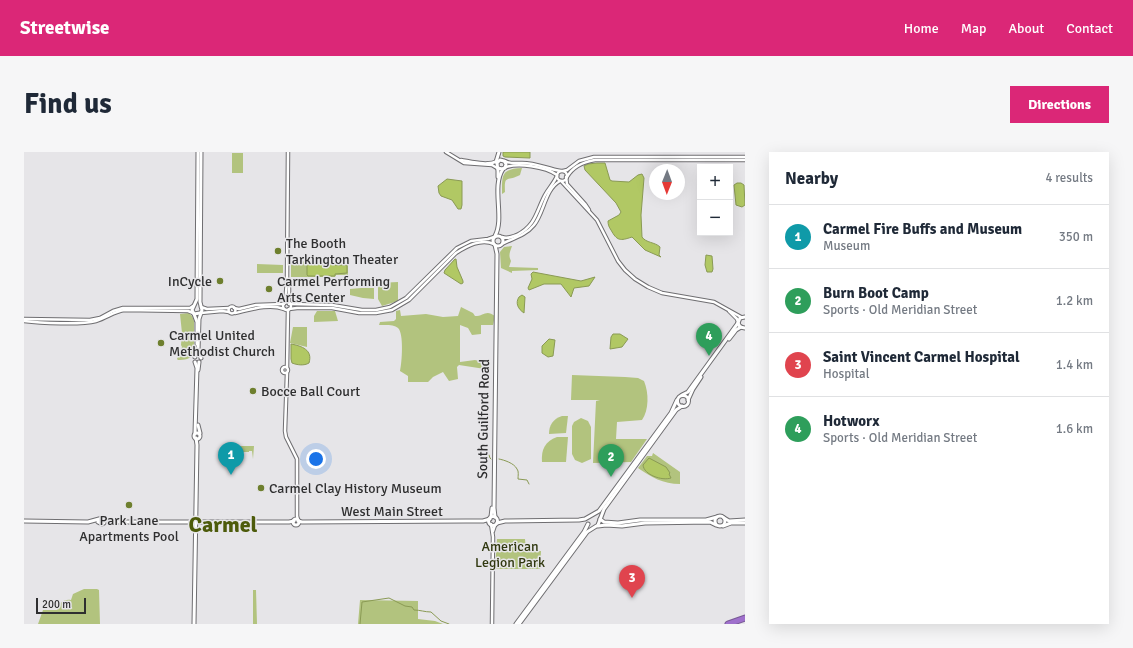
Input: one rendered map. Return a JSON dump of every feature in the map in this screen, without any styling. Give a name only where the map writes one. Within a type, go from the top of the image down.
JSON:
[{"type":"highway","points":[[728,624],[745,618]]},
{"type":"main road","points":[[197,362],[194,360],[196,354],[197,320],[192,310],[197,299],[199,152]]},
{"type":"main road","points":[[199,152],[202,310],[199,319],[198,350],[200,358]]},
{"type":"main road","points":[[498,224],[503,240],[502,244],[498,246],[494,244],[493,240],[498,224],[500,174],[506,165],[499,152]]},
{"type":"main road","points":[[499,152],[496,164],[498,168],[499,185]]},
{"type":"main road","points":[[497,161],[504,161]]},
{"type":"main road","points":[[498,168],[504,169]]},
{"type":"main road","points":[[495,237],[501,237]]},
{"type":"main road","name":"South Guilford Road","points":[[493,518],[497,254],[494,244]]},
{"type":"main road","name":"South Guilford Road","points":[[497,254],[502,244]]},
{"type":"main road","points":[[194,306],[201,306]]},
{"type":"main road","points":[[194,314],[197,315],[200,313]]},
{"type":"main road","points":[[582,521],[602,508],[670,414],[678,397],[688,392],[740,319],[744,317]]},
{"type":"main road","points":[[738,323],[744,328]]},
{"type":"main road","points":[[596,527],[601,514],[677,409],[687,404],[693,389],[725,344],[736,330],[744,328]]},
{"type":"main road","points":[[195,357],[198,356],[200,358]]},
{"type":"main road","points":[[194,624],[197,445],[196,438],[194,436],[197,433],[196,366],[200,358]]},
{"type":"main road","points":[[682,395],[686,396],[688,400]]},
{"type":"main road","points":[[677,400],[678,405],[682,406]]},
{"type":"main road","points":[[197,433],[201,436],[197,445]]},
{"type":"main road","points":[[593,514],[597,514],[600,519],[604,521],[618,523],[640,520],[705,520],[721,516],[729,521],[745,521]]},
{"type":"main road","points":[[601,514],[601,518],[604,521]]},
{"type":"main road","points":[[520,624],[586,528],[588,524],[588,517]]},
{"type":"main road","points":[[716,525],[714,521],[717,517]]},
{"type":"main road","name":"West Main Street","points":[[24,522],[88,522],[98,521],[102,518],[104,522],[302,522],[483,521],[493,518]]},
{"type":"main road","points":[[493,518],[496,524],[504,521]]},
{"type":"main road","points":[[493,518],[504,521],[582,521],[591,527],[596,527]]},
{"type":"main road","points":[[490,524],[493,518]]},
{"type":"main road","points":[[723,518],[725,522],[723,526]]},
{"type":"main road","name":"West Main Street","points":[[483,521],[490,524],[496,524]]},
{"type":"main road","points":[[582,521],[586,528]]},
{"type":"main road","points":[[516,624],[587,532],[596,527],[604,525],[622,526],[645,523],[709,522],[719,527],[745,521]]},
{"type":"main road","points":[[520,624],[522,615]]},
{"type":"street","points":[[287,318],[284,303],[286,298],[287,281],[288,152]]},
{"type":"street","points":[[446,152],[466,164],[492,165],[498,168]]},
{"type":"street","points":[[501,237],[509,238],[521,232],[530,225],[536,217],[545,195],[558,173],[567,170],[579,161],[594,157],[745,157]]},
{"type":"street","points":[[459,160],[474,163],[497,161]]},
{"type":"street","points":[[502,244],[519,237],[533,226],[540,215],[549,194],[556,184],[564,180],[574,167],[583,163],[593,161],[745,160]]},
{"type":"street","points":[[504,161],[511,163],[530,163],[566,173],[566,184],[583,202],[603,230],[618,261],[635,279],[658,291],[720,304],[736,318],[738,323]]},
{"type":"street","points":[[504,169],[509,166],[529,166],[553,173],[589,211]]},
{"type":"street","points":[[201,306],[207,309],[232,307],[239,309],[256,305],[284,303],[294,305],[332,305],[362,310],[376,310],[390,307],[406,298],[457,248],[471,241],[495,237]]},
{"type":"street","points":[[200,313],[224,311],[231,314],[258,308],[278,307],[284,309],[332,308],[363,313],[388,311],[397,308],[409,300],[456,253],[463,248],[477,243],[488,242],[494,244]]},
{"type":"street","points":[[285,373],[288,370],[286,367],[289,283],[287,281]]},
{"type":"street","points":[[24,320],[90,320],[100,318],[123,308],[190,308],[194,306]]},
{"type":"street","points":[[228,312],[229,308]]},
{"type":"street","points":[[234,308],[236,311],[234,313]]},
{"type":"street","points":[[24,320],[91,322],[102,320],[116,312],[126,310],[188,311],[194,314]]},
{"type":"street","points":[[729,311],[744,317]]},
{"type":"street","points":[[286,367],[282,369],[285,373],[286,386],[285,433],[296,455],[296,521]]},
{"type":"street","points":[[490,524],[493,531]]},
{"type":"street","points":[[492,624],[493,531],[496,524]]},
{"type":"green space","points":[[232,153],[243,153],[243,173],[232,173]]},
{"type":"green space","points":[[522,168],[520,175],[507,179],[505,183],[505,192],[502,194],[504,174],[510,170]]},
{"type":"green space","points":[[512,246],[509,267],[538,268],[538,270],[512,271],[512,273],[501,268],[500,252],[504,247]]},
{"type":"green space","points":[[291,261],[336,262],[336,264],[348,265],[348,275],[336,275],[335,277],[291,277]]},
{"type":"green space","points":[[257,264],[283,265],[283,273],[257,273]]},
{"type":"green space","points":[[398,282],[398,301],[382,306],[378,299],[378,283]]},
{"type":"green space","points":[[374,288],[374,299],[350,295],[350,289]]},
{"type":"green space","points":[[461,307],[473,313],[475,316],[489,313],[495,316],[493,325],[481,325],[481,334],[472,335],[468,328],[460,325],[460,362],[475,360],[486,363],[485,369],[459,365],[457,367],[458,379],[449,381],[443,372],[433,377],[428,382],[408,382],[408,376],[400,371],[402,348],[400,331],[394,326],[379,325],[380,322],[394,321],[396,319],[396,311],[400,310],[401,316],[426,314],[443,317],[458,316]]},
{"type":"green space","points":[[317,311],[335,311],[338,321],[314,322],[314,316]]},
{"type":"green space","points":[[189,313],[194,321],[194,354],[187,359],[178,360],[177,359],[182,347],[180,314]]},
{"type":"green space","points":[[293,327],[307,327],[307,347],[290,343]]},
{"type":"green space","points":[[572,375],[638,378],[644,381],[648,401],[642,420],[617,422],[616,439],[647,439],[631,462],[593,463],[596,401],[600,400],[571,400]]},
{"type":"green space","points":[[562,416],[568,416],[566,433],[549,434],[552,423]]},
{"type":"green space","points":[[581,418],[588,421],[591,427],[591,459],[582,463],[575,460],[572,454],[572,426],[574,422]]},
{"type":"green space","points":[[557,437],[568,437],[566,462],[542,462],[542,454],[545,446],[549,441]]},
{"type":"green space","points":[[239,446],[254,446],[253,459],[252,451],[239,452]]},
{"type":"green space","points":[[653,453],[680,472],[680,484],[668,483],[638,468],[647,456],[652,456]]},
{"type":"green space","name":"American Legion Park","points":[[497,539],[525,539],[526,551],[541,551],[540,569],[495,569]]},
{"type":"green space","points":[[84,589],[99,590],[100,624],[38,624],[43,610],[57,610],[62,602],[71,600],[73,594]]},
{"type":"green space","points":[[253,590],[256,590],[257,624],[253,624]]},
{"type":"green space","points":[[360,600],[418,601],[418,619],[435,621],[443,624],[358,624]]},
{"type":"shaded area","points":[[503,152],[530,152],[530,158],[505,157],[503,156]]},
{"type":"shaded area","points":[[605,163],[610,180],[612,181],[629,182],[638,175],[642,174],[644,178],[641,215],[642,237],[660,247],[659,255],[661,257],[645,250],[632,237],[619,239],[613,234],[608,221],[619,215],[621,212],[616,203],[585,170],[584,166]]},
{"type":"shaded area","points":[[447,179],[462,181],[461,209],[458,209],[452,200],[441,196],[439,193],[438,186]]},
{"type":"shaded area","points":[[737,183],[744,185],[745,205],[742,207],[736,205],[734,185]]},
{"type":"shaded area","points":[[706,255],[712,256],[712,272],[707,272],[705,265]]},
{"type":"shaded area","points":[[455,259],[463,281],[461,284],[444,273]]},
{"type":"shaded area","points":[[335,262],[335,265],[347,265],[347,273],[335,274],[335,276],[308,276],[307,263]]},
{"type":"shaded area","points":[[533,272],[581,281],[595,277],[589,286],[574,288],[571,297],[561,284],[544,284],[529,290],[528,288],[532,279],[531,274]]},
{"type":"shaded area","points":[[522,295],[525,297],[524,313],[520,310],[517,304],[519,297]]},
{"type":"shaded area","points":[[613,334],[620,334],[628,339],[622,347],[610,349],[611,337]]},
{"type":"shaded area","points":[[549,339],[555,340],[553,356],[548,357],[542,353],[542,346]]},
{"type":"shaded area","points":[[291,344],[306,349],[310,359],[309,363],[300,365],[292,363]]},
{"type":"shaded area","points":[[649,458],[666,467],[671,478],[658,478],[647,472],[643,465]]},
{"type":"waterway","points":[[489,455],[491,459]]},
{"type":"waterway","points":[[499,459],[514,465],[518,471],[518,479],[527,480],[529,484]]},
{"type":"waterway","points":[[360,624],[362,602],[389,598],[405,606],[412,607],[414,610],[431,612],[441,621],[449,624]]},
{"type":"place","name":"The Booth Tarkington Theater","points":[[278,251]]},
{"type":"place","name":"InCycle","points":[[220,281]]},
{"type":"place","name":"Carmel Performing Arts Center","points":[[269,289]]},
{"type":"place","name":"Carmel United Methodist Church","points":[[161,343]]},
{"type":"place","name":"Hotworx","points":[[709,356]]},
{"type":"place","name":"Bocce Ball Court","points":[[253,391]]},
{"type":"place","name":"Carmel Fire Buffs and Museum","points":[[231,475]]},
{"type":"place","name":"Burn Boot Camp","points":[[611,477]]},
{"type":"place","name":"Carmel Clay History Museum","points":[[261,488]]},
{"type":"place","name":"Park Lane Apartments Pool","points":[[129,505]]},
{"type":"place","name":"Saint Vincent Carmel Hospital","points":[[632,598]]},
{"type":"district","name":"Carmel","points":[[223,524]]}]
